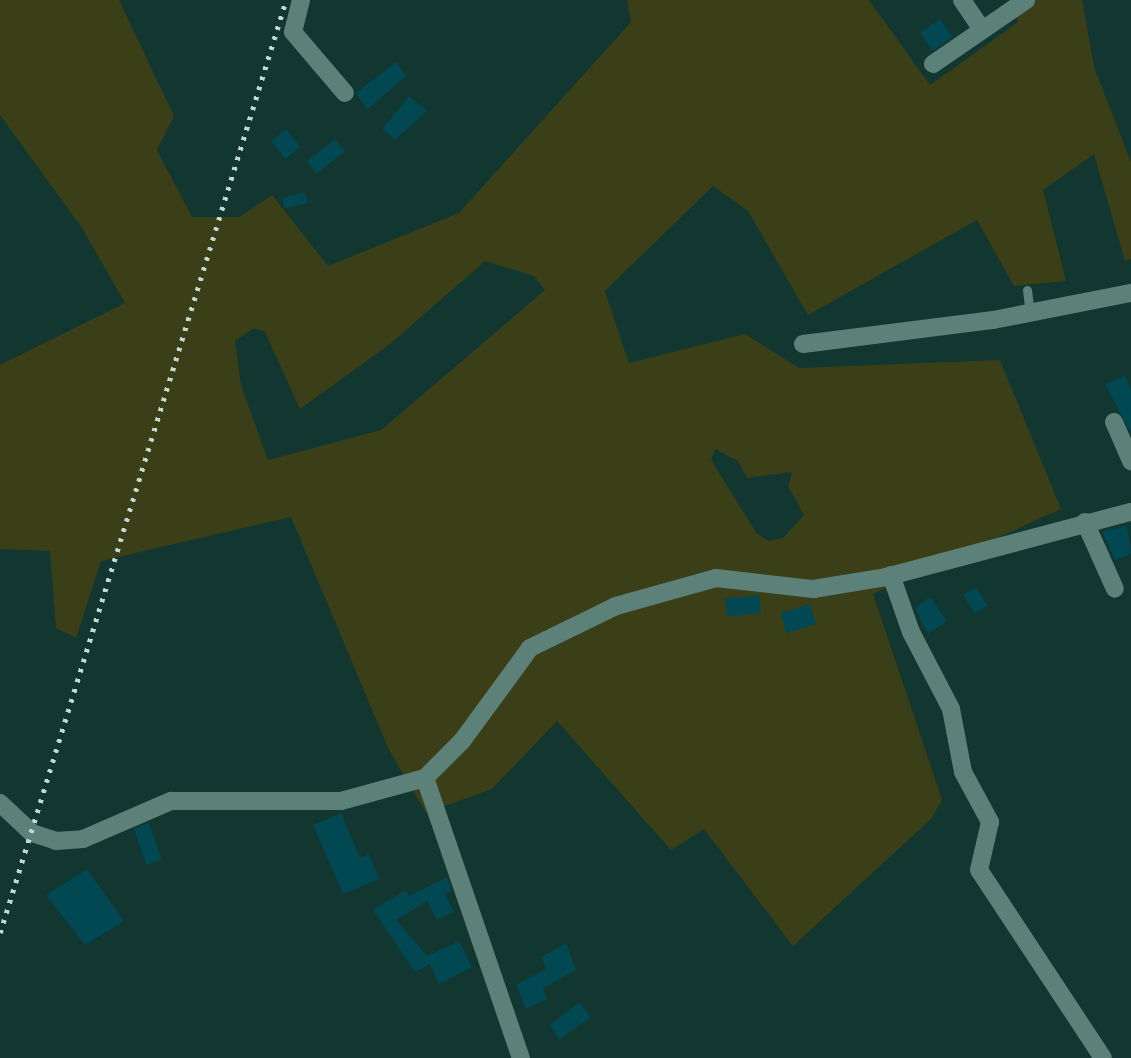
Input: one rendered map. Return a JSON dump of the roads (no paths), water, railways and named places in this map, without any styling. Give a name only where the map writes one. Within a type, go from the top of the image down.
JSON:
[{"type":"street","points":[[301,0],[293,33],[345,93]]},
{"type":"street","points":[[962,0],[982,30]]},
{"type":"street","points":[[933,64],[1026,0]]},
{"type":"street","points":[[803,344],[1030,313],[1131,293]]},
{"type":"street","points":[[1114,422],[1131,461]]},
{"type":"street","points":[[0,803],[32,833],[56,841],[83,839],[171,801],[341,801],[425,778],[462,741],[530,648],[568,624],[716,578],[813,589],[891,575],[1131,512]]},
{"type":"street","points":[[1085,522],[1115,589]]},
{"type":"street","points":[[891,575],[911,632],[951,709],[963,772],[990,822],[979,870],[1103,1058]]},
{"type":"street","points":[[425,778],[521,1058]]},
{"type":"lane","points":[[1027,290],[1030,313]]},
{"type":"railway","points":[[0,933],[286,0]]}]
